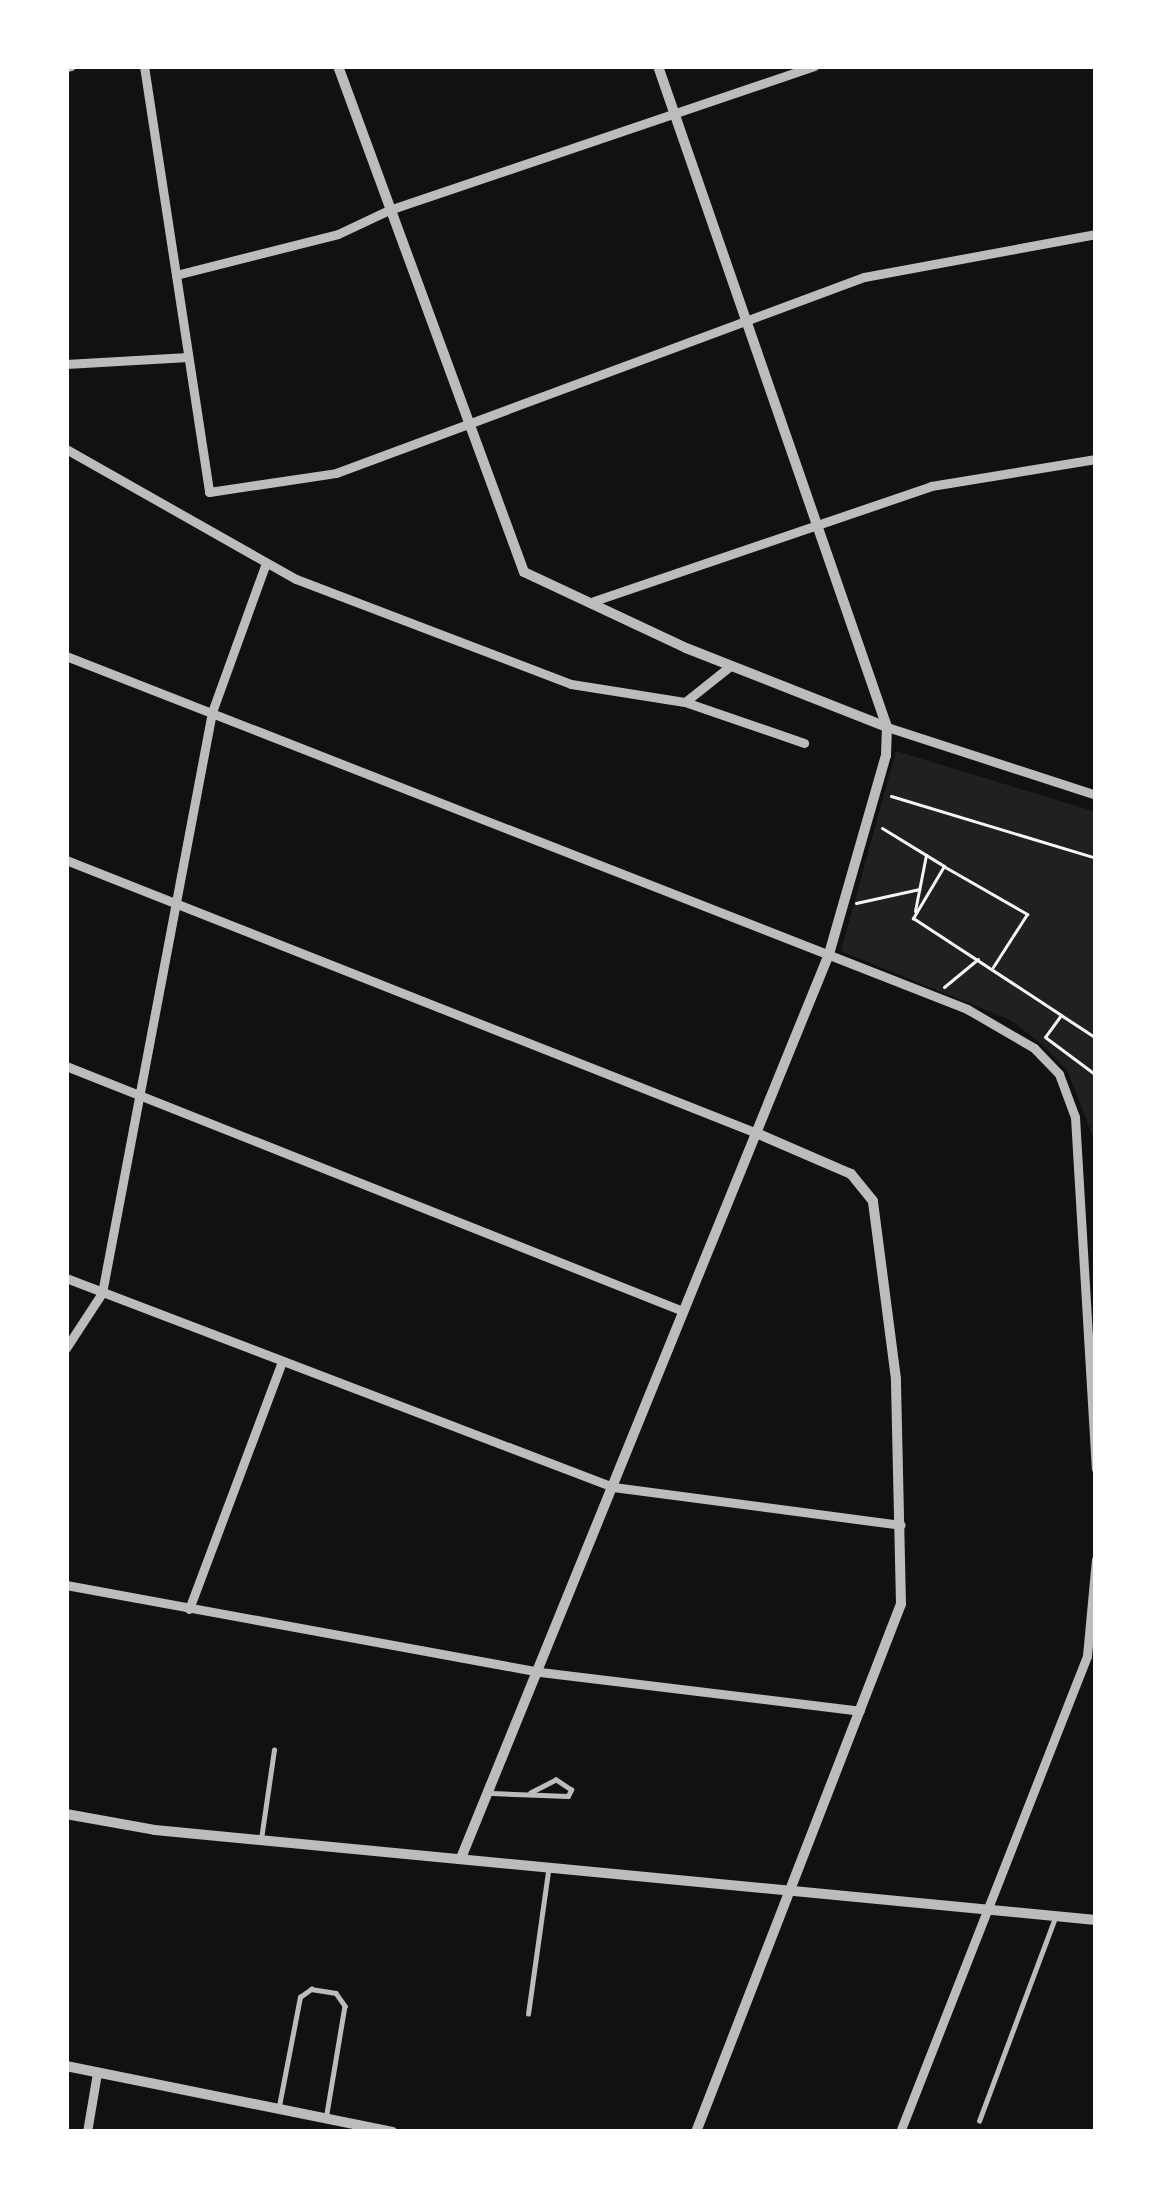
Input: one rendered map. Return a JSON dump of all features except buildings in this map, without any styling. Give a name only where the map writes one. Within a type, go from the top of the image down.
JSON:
[{"type":"street","points":[[144,66],[209,492],[336,473],[743,318],[864,277],[1096,234]]},
{"type":"street","points":[[338,66],[513,554],[524,572],[594,601],[726,670],[1096,795]]},
{"type":"street","points":[[461,1858],[829,954],[881,784],[887,727],[658,66]]},
{"type":"street","points":[[176,274],[338,234],[389,209],[814,66]]},
{"type":"street","points":[[66,364],[188,357]]},
{"type":"street","points":[[66,449],[266,563],[571,684],[686,702],[804,743]]},
{"type":"street","points":[[594,601],[931,486],[1096,458]]},
{"type":"street","points":[[66,1348],[102,1293],[212,712],[266,563]]},
{"type":"street","points":[[66,656],[1003,1025],[1059,1074],[1075,1117],[1096,1468]]},
{"type":"street","points":[[686,702],[726,670]]},
{"type":"street","points":[[66,860],[754,1132],[851,1174],[873,1201],[888,1279],[901,1604],[696,2132]]},
{"type":"street","points":[[66,1066],[683,1311]]},
{"type":"street","points":[[66,1278],[613,1487],[900,1525]]},
{"type":"street","points":[[189,1609],[282,1361]]},
{"type":"street","points":[[900,2132],[1088,1657],[1096,1559]]},
{"type":"street","points":[[66,1585],[540,1672],[860,1711]]},
{"type":"street","points":[[66,1814],[261,1839],[989,1906],[1096,1920]]},
{"type":"street","points":[[66,2066],[392,2132]]},
{"type":"street","points":[[87,2132],[97,2073]]},
{"type":"lane","points":[[261,1839],[274,1750]]},
{"type":"lane","points":[[489,1793],[568,1796],[571,1790],[556,1780],[530,1793]]},
{"type":"lane","points":[[528,2014],[549,1866]]},
{"type":"lane","points":[[979,2121],[1057,1914]]},
{"type":"lane","points":[[278,2109],[300,1997],[311,1989],[336,1993],[345,2006],[326,2119]]},
{"type":"path","points":[[887,795],[1096,858]]},
{"type":"path","points":[[879,826],[1027,914],[993,967]]},
{"type":"path","points":[[913,918],[926,855]]},
{"type":"path","points":[[913,918],[944,866]]},
{"type":"path","points":[[855,903],[919,889]]},
{"type":"path","points":[[913,918],[1096,1038]]},
{"type":"path","points":[[938,990],[979,958]]},
{"type":"path","points":[[1061,1015],[1045,1037],[1096,1075]]},
{"type":"shaded area","points":[[896,751],[1096,812],[1096,1145],[1068,1072],[1043,1045],[1010,1020],[841,951]]}]
